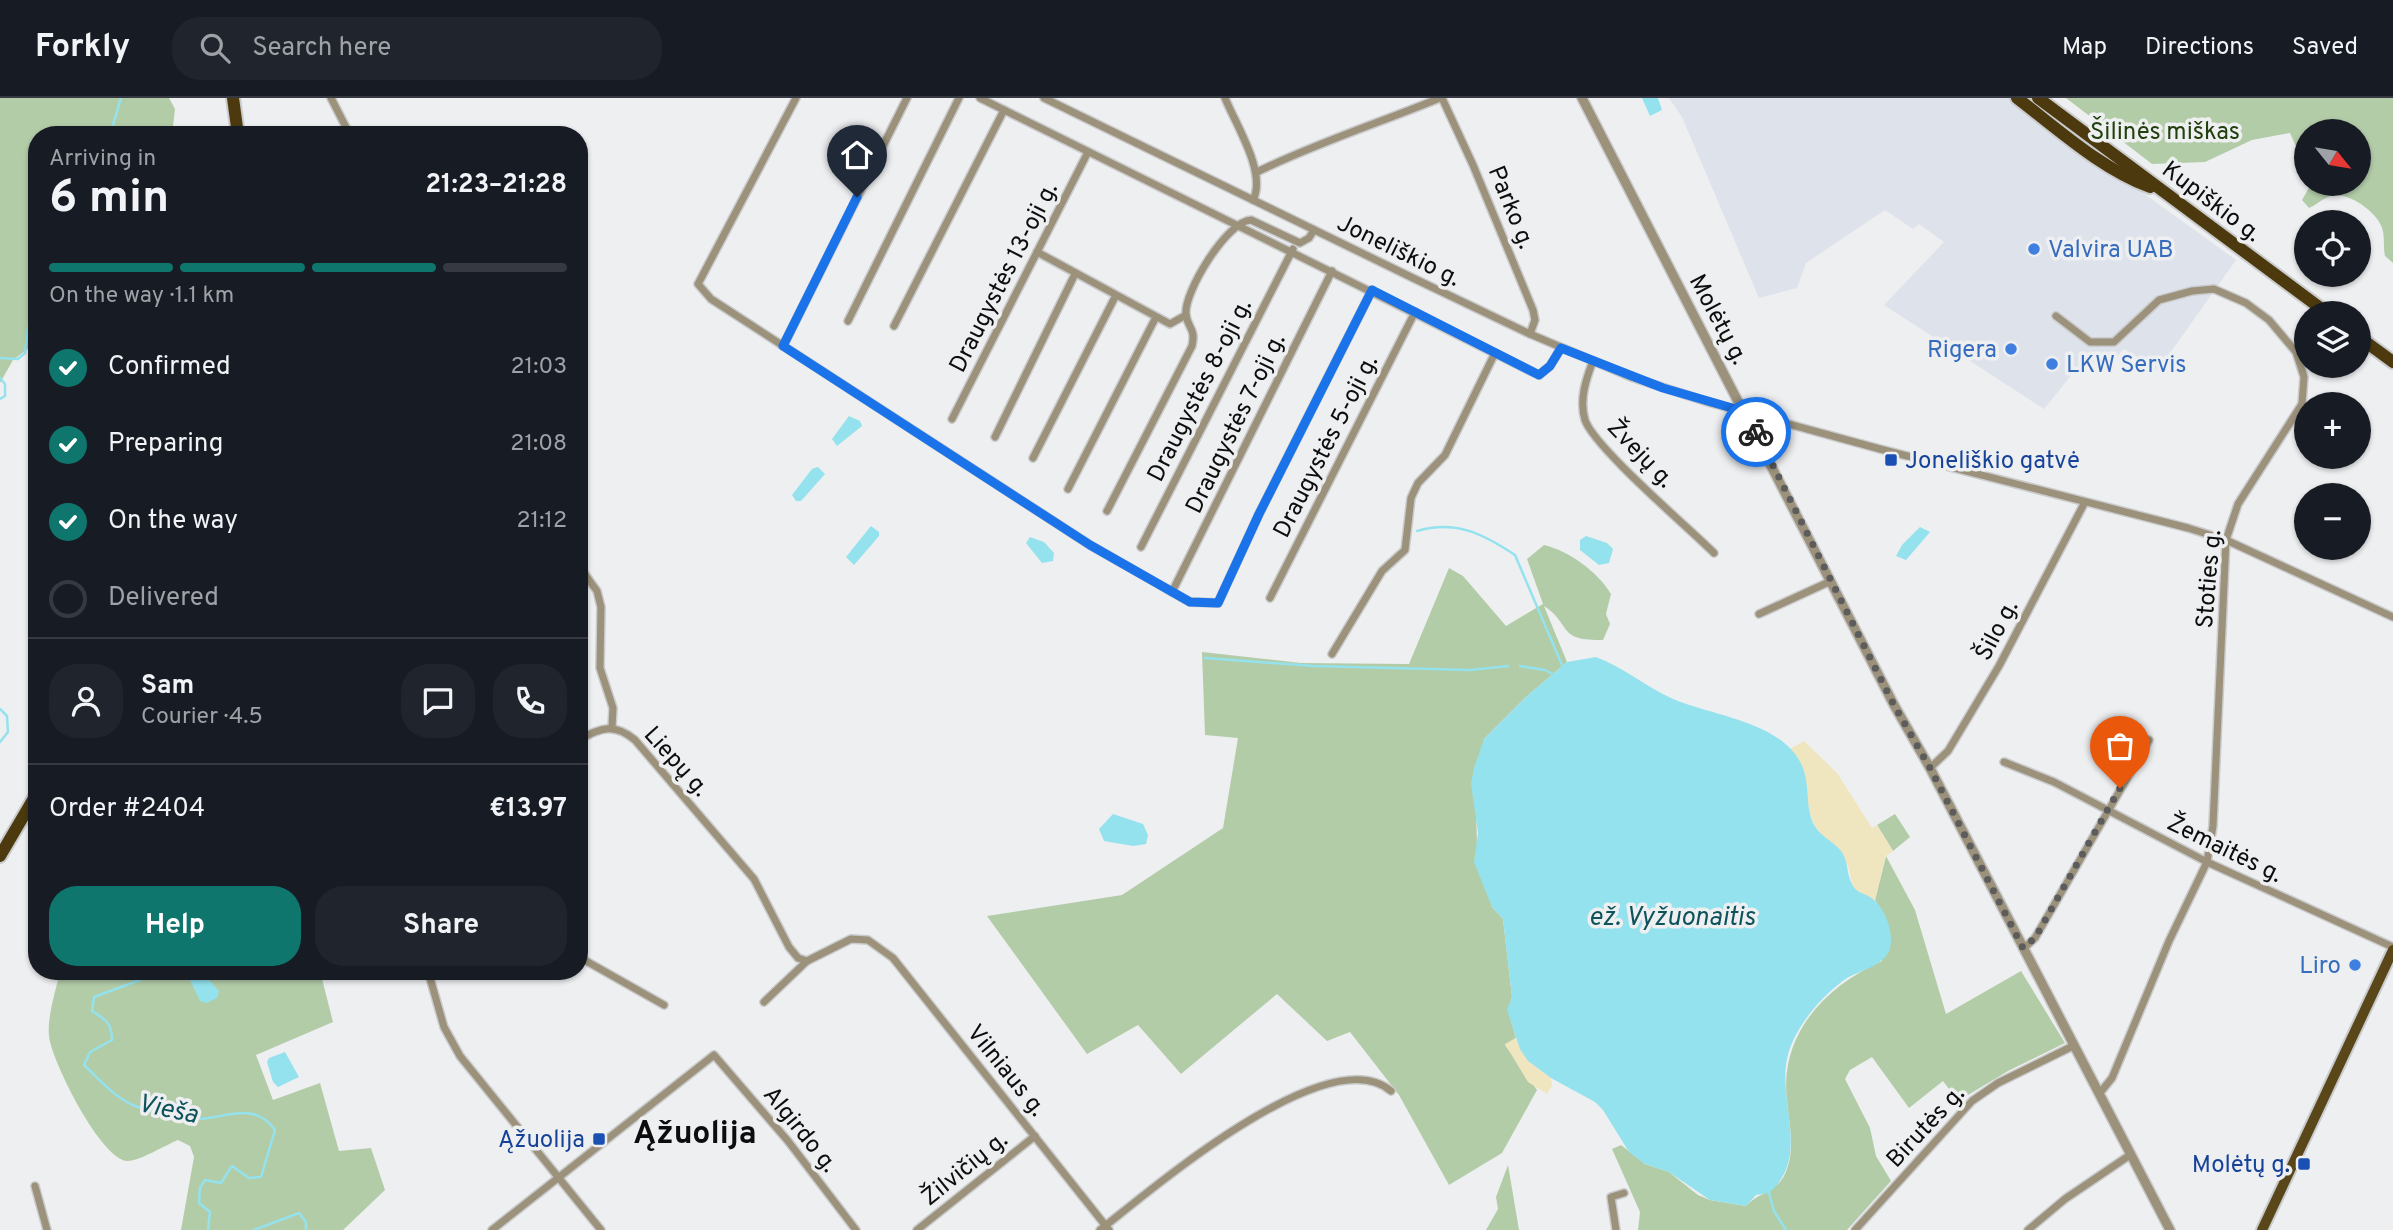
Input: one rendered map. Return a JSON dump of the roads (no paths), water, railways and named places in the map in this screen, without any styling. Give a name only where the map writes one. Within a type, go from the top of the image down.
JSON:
[{"type":"highway","points":[[233,98],[237,126]]},
{"type":"highway","points":[[2017,98],[2126,178],[2166,193]]},
{"type":"highway","name":"Kupiškio g.","points":[[2038,98],[2312,301]]},
{"type":"highway","points":[[2371,346],[2393,362]]},
{"type":"highway","points":[[0,856],[28,808]]},
{"type":"main road","points":[[2262,1230],[2393,948]]},
{"type":"street","points":[[331,98],[345,126]]},
{"type":"street","points":[[796,98],[698,284],[711,299],[1090,545],[1190,602],[1218,603],[1259,514],[1372,290]]},
{"type":"street","points":[[783,346],[907,98]]},
{"type":"street","points":[[848,321],[959,98]]},
{"type":"street","points":[[980,98],[1539,375],[1550,366],[1561,348]]},
{"type":"street","name":"Joneliškio g.","points":[[1044,98],[1530,334],[1663,388],[2226,540],[2393,617]]},
{"type":"street","points":[[1225,98],[1257,172],[1259,185],[1253,200]]},
{"type":"street","points":[[1257,172],[1304,149],[1339,139],[1441,98]]},
{"type":"street","name":"Parko g.","points":[[1441,98],[1474,165],[1533,310],[1535,320],[1530,334]]},
{"type":"street","name":"Molėtų g.","points":[[1582,98],[1746,412],[1894,705],[1930,768],[2170,1230]]},
{"type":"street","points":[[894,326],[1004,110]]},
{"type":"street","name":"Draugystės 13-oji g.","points":[[952,419],[1088,152]]},
{"type":"street","points":[[1107,511],[1192,346],[1195,333],[1186,315],[1188,303],[1214,247],[1236,224],[1251,220],[1300,243]]},
{"type":"street","points":[[1291,251],[1309,238],[1314,230]]},
{"type":"street","name":"Draugystės 8-oji g.","points":[[1141,547],[1291,251]]},
{"type":"street","points":[[1037,252],[1115,297],[1170,324],[1186,315]]},
{"type":"street","name":"Draugystės 7-oji g.","points":[[1172,592],[1332,271]]},
{"type":"street","points":[[995,437],[1075,274]]},
{"type":"street","name":"Stoties g.","points":[[2056,316],[2090,342],[2114,342],[2159,300],[2192,290],[2214,289],[2246,303],[2269,320],[2296,352],[2304,377],[2302,404],[2238,504],[2226,540],[2213,826],[2207,862],[2165,952],[2112,1078],[2099,1094]]},
{"type":"street","points":[[1033,458],[1115,297]]},
{"type":"street","name":"Draugystės 5-oji g.","points":[[1270,598],[1415,312]]},
{"type":"street","points":[[1068,489],[1156,317]]},
{"type":"street","points":[[1332,654],[1382,571],[1405,550],[1411,498],[1418,483],[1444,455],[1495,353]]},
{"type":"street","name":"Žvejų g.","points":[[1593,361],[1583,397],[1585,421],[1602,445],[1714,553]]},
{"type":"street","name":"Šilo g.","points":[[1930,768],[1948,751],[1999,666],[2085,502]]},
{"type":"street","name":"Liepų g.","points":[[588,579],[597,592],[601,607],[598,632],[600,668],[612,708],[612,727],[622,729],[635,740],[754,879],[789,947],[798,958],[807,961]]},
{"type":"street","points":[[1759,614],[1831,581]]},
{"type":"street","points":[[588,736],[612,727]]},
{"type":"street","points":[[2023,948],[2035,938],[2149,740]]},
{"type":"street","name":"Žemaitės g.","points":[[2004,762],[2054,782],[2207,862],[2393,948]]},
{"type":"street","name":"Vilniaus g.","points":[[807,961],[851,939],[868,940],[892,958],[1035,1136],[1105,1229]]},
{"type":"street","points":[[764,1002],[807,961]]},
{"type":"street","points":[[588,962],[664,1005]]},
{"type":"street","points":[[431,980],[444,1027],[460,1056],[601,1230]]},
{"type":"street","name":"Birutės g.","points":[[1855,1230],[1972,1101],[1998,1083],[2073,1046]]},
{"type":"street","name":"Algirdo g.","points":[[559,1179],[714,1055],[788,1141],[856,1230]]},
{"type":"street","points":[[1105,1229],[1224,1134],[1258,1114],[1343,1080],[1372,1080],[1391,1091]]},
{"type":"street","name":"Žilvičių g.","points":[[917,1230],[1035,1136]]},
{"type":"street","points":[[2028,1230],[2064,1199],[2130,1155]]},
{"type":"street","points":[[492,1230],[559,1179]]},
{"type":"street","points":[[35,1186],[47,1230]]},
{"type":"street","points":[[1616,1230],[1611,1197],[1624,1193]]},
{"type":"water","points":[[1642,98],[1658,98],[1662,110],[1650,116]]},
{"type":"water","points":[[849,416],[860,421],[862,426],[837,446],[832,439]]},
{"type":"water","points":[[818,467],[825,474],[801,501],[796,501],[792,495],[812,469]]},
{"type":"water","points":[[871,526],[879,532],[879,536],[854,565],[846,557]]},
{"type":"water","points":[[1920,527],[1930,532],[1906,560],[1896,556],[1902,545]]},
{"type":"water","points":[[1586,536],[1607,543],[1613,549],[1609,563],[1599,565],[1580,550],[1580,540]]},
{"type":"water","points":[[1030,537],[1044,542],[1054,553],[1053,561],[1042,563],[1026,543]]},
{"type":"water","name":"ež. Vyžuonaitis","points":[[1596,657],[1671,698],[1764,730],[1794,752],[1805,775],[1809,811],[1814,825],[1841,851],[1853,886],[1878,904],[1890,929],[1890,948],[1883,960],[1835,987],[1811,1012],[1798,1031],[1789,1051],[1786,1069],[1791,1144],[1789,1161],[1782,1178],[1769,1193],[1756,1195],[1746,1206],[1710,1200],[1669,1172],[1645,1164],[1629,1152],[1603,1110],[1595,1102],[1551,1078],[1528,1061],[1520,1049],[1507,1010],[1512,997],[1503,919],[1492,907],[1474,862],[1478,833],[1471,784],[1474,768],[1484,739],[1526,697],[1567,662]]},
{"type":"water","points":[[1113,814],[1143,824],[1148,835],[1146,844],[1133,846],[1104,841],[1099,829]]},
{"type":"water","points":[[190,980],[210,980],[219,991],[217,998],[207,1003],[200,1001]]},
{"type":"water","points":[[285,1052],[299,1077],[278,1087],[273,1082],[267,1062],[269,1058]]},
{"type":"waterway","name":"Vieša","points":[[113,126],[121,98]]},
{"type":"waterway","name":"Vieša","points":[[0,358],[18,359],[25,353],[28,328]]},
{"type":"waterway","name":"Vieša","points":[[0,378],[5,384],[5,396],[0,399]]},
{"type":"waterway","points":[[1417,531],[1456,528],[1491,540],[1515,555],[1562,665]]},
{"type":"waterway","points":[[1205,658],[1314,666],[1470,670],[1508,666]]},
{"type":"waterway","points":[[1520,666],[1545,670],[1554,675]]},
{"type":"waterway","name":"Vieša","points":[[0,709],[7,716],[8,732],[0,742]]},
{"type":"waterway","name":"Vieša","points":[[140,980],[94,997],[92,1011],[107,1022],[112,1040],[90,1052],[84,1065],[114,1093],[135,1106],[194,1119],[248,1113],[257,1115],[275,1130],[261,1177],[249,1178],[232,1166],[221,1183],[205,1180],[200,1188],[199,1203],[210,1212],[208,1230]]},
{"type":"waterway","points":[[1769,1193],[1774,1211],[1786,1230]]},
{"type":"waterway","name":"Vieša","points":[[254,1230],[299,1213],[306,1222],[306,1230]]},
{"type":"place","name":"Valvira UAB","points":[[2034,249]]},
{"type":"place","name":"Rigera","points":[[2011,349]]},
{"type":"place","name":"LKW Servis","points":[[2052,364]]},
{"type":"place","name":"Joneliškio gatvė","points":[[1891,460]]},
{"type":"place","name":"Liro","points":[[2355,965]]},
{"type":"place","name":"Ąžuolija","points":[[599,1139]]},
{"type":"place","name":"Molėtų g.","points":[[2304,1164]]},
{"type":"district","name":"Ąžuolija","points":[[695,1132]]},
{"type":"park label","name":"Šilinės miškas","points":[[2165,131]]}]
